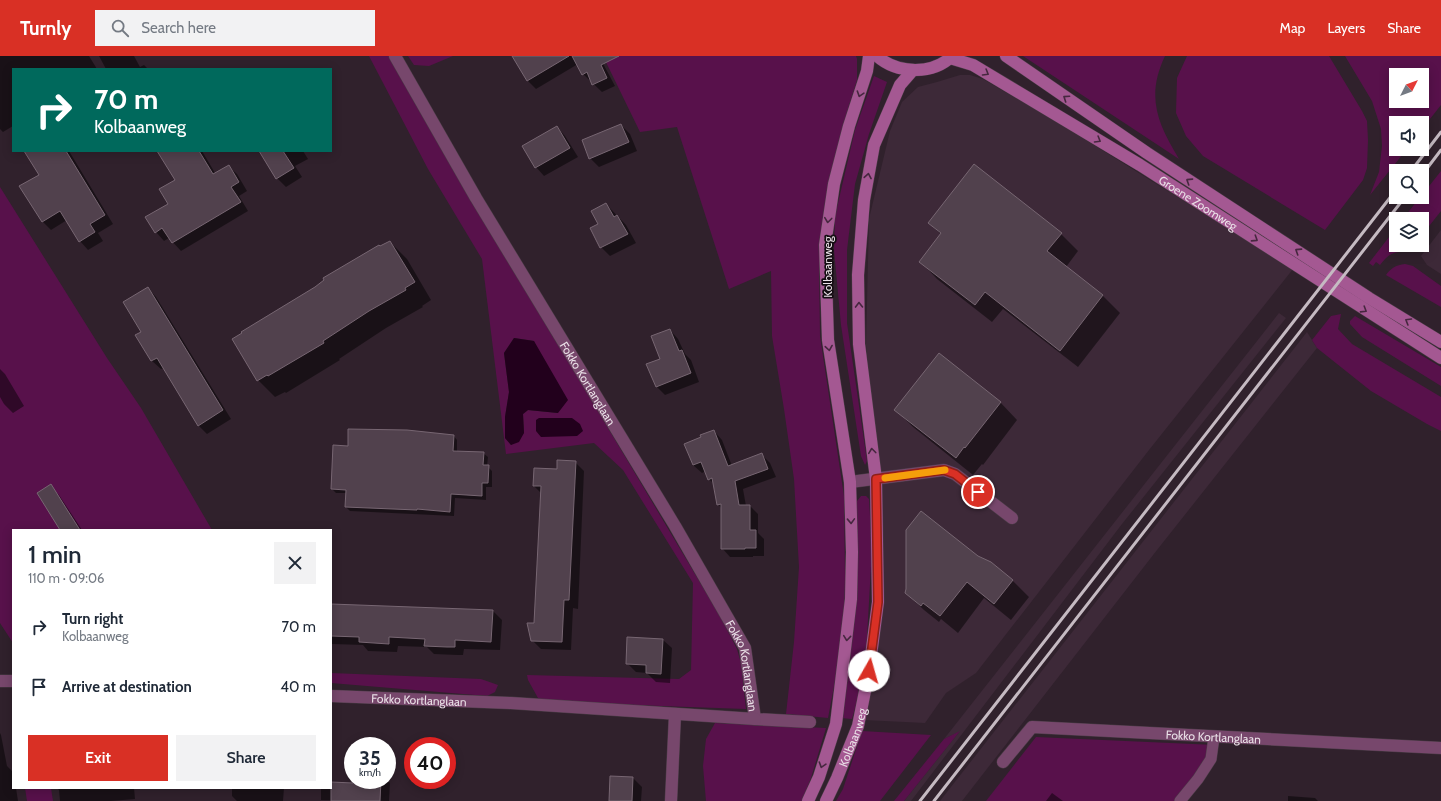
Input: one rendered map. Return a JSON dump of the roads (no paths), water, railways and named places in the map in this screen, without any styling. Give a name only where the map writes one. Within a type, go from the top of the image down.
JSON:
[{"type":"street","name":"Fokko Kortlanglaan","points":[[395,56],[476,198],[675,526],[745,648],[755,719]]},
{"type":"street","name":"Kolbaanweg","points":[[808,801],[819,777],[836,724],[851,599],[852,552],[850,482],[828,340],[825,245],[834,184],[849,126],[867,71],[869,56]]},
{"type":"street","points":[[877,56],[897,68],[913,70],[933,68],[951,57]]},
{"type":"street","name":"Groene Zoomweg","points":[[1006,56],[1147,153],[1369,298],[1441,342]]},
{"type":"street","name":"Groene Zoomweg","points":[[951,57],[973,65],[1133,161],[1441,358]]},
{"type":"street","name":"Kolbaanweg","points":[[826,801],[858,726],[869,671],[878,602],[876,479],[859,344],[858,275],[864,200],[874,145],[900,85],[913,70]]},
{"type":"street","points":[[850,482],[944,470],[955,474],[1012,518]]},
{"type":"street","points":[[0,681],[12,681]]},
{"type":"street","name":"Fokko Kortlanglaan","points":[[332,696],[511,703],[810,722]]},
{"type":"street","points":[[671,801],[675,714]]},
{"type":"street","name":"Fokko Kortlanglaan","points":[[1003,762],[1032,727],[1441,748]]},
{"type":"lane","points":[[1180,801],[1198,779],[1211,758],[1214,736]]},
{"type":"railway","points":[[1416,164],[1441,132]]},
{"type":"railway","points":[[1429,166],[1441,150]]},
{"type":"railway","points":[[920,801],[1389,199]]},
{"type":"railway","points":[[934,801],[1400,204]]}]
